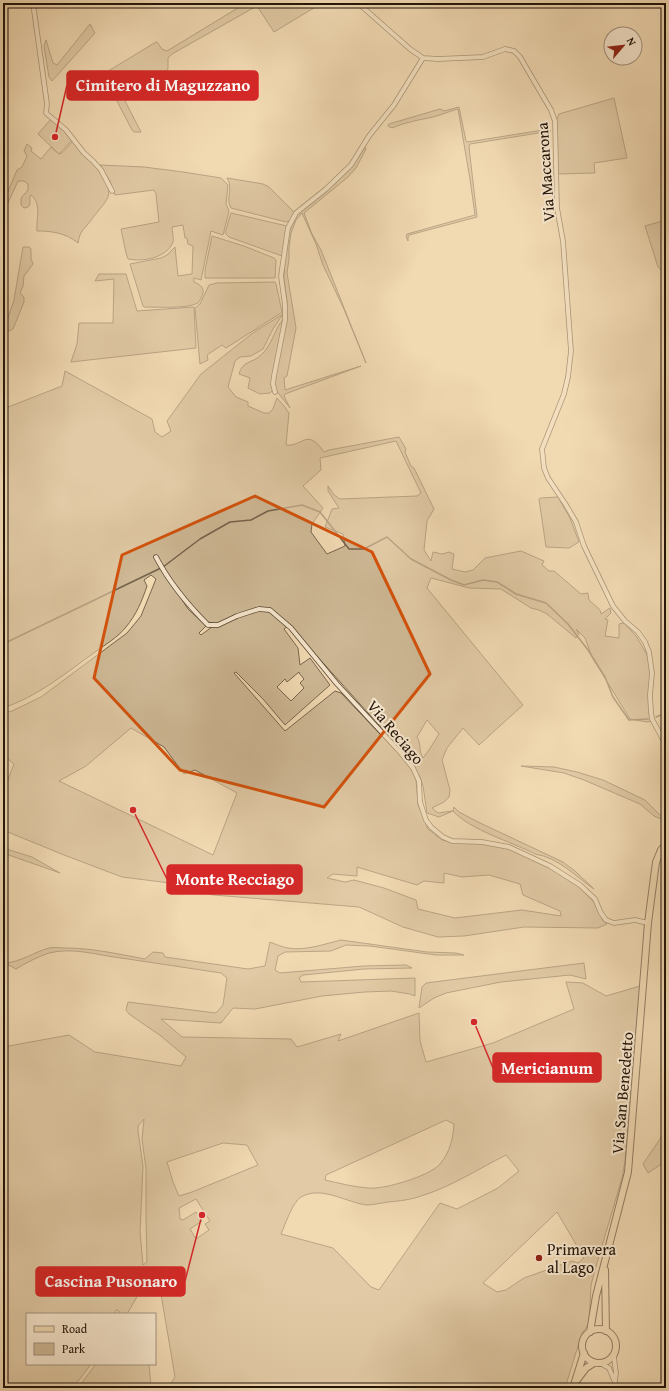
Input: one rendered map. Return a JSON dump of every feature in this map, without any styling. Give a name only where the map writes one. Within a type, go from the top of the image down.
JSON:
[{"type":"main road","name":"Via San Benedetto","points":[[573,1387],[584,1353],[583,1341],[590,1332],[596,1296],[628,1172],[647,923],[656,862],[660,850],[666,844]]},
{"type":"main road","name":"Via San Benedetto","points":[[605,1262],[606,1331]]},
{"type":"main road","points":[[573,1387],[586,1368],[597,1363],[607,1362],[614,1356],[616,1342],[611,1334],[606,1331],[596,1330],[590,1332]]},
{"type":"main road","points":[[584,1353],[590,1360],[597,1363]]},
{"type":"street","points":[[33,3],[48,104],[46,113],[66,130],[84,153],[101,170],[112,192]]},
{"type":"street","points":[[275,392],[273,384],[274,376],[285,320],[286,305],[281,276],[288,228],[296,213],[341,176],[351,165],[370,136],[394,105],[424,58],[410,49],[358,3]]},
{"type":"street","name":"Via Maccarona","points":[[424,58],[438,59],[483,57],[505,49],[514,50],[520,57],[551,110],[555,121],[557,208],[568,299],[570,357],[568,377],[564,394],[542,449],[544,468],[548,478],[576,522],[584,546],[613,606],[621,617],[638,632],[645,642],[649,652],[652,673],[650,712],[652,719],[666,745]]},
{"type":"street","name":"Via Reciago","points":[[156,557],[196,614],[208,625],[218,625],[237,616],[259,609],[265,609],[270,610],[291,628],[338,684],[413,768],[419,781],[420,802],[426,820],[431,827],[443,836],[452,841],[482,842],[509,847],[550,866],[580,885],[595,899],[606,920],[614,922],[635,920],[647,923]]},
{"type":"street","points":[[614,1388],[616,1373],[614,1358],[615,1352]]},
{"type":"street","points":[[597,1363],[609,1368],[613,1374],[615,1382]]},
{"type":"highlighted area","points":[[255,496],[372,552],[430,674],[324,807],[180,770],[94,678],[122,555]]},
{"type":"green space","points":[[246,3],[252,3],[255,7],[172,54],[168,58],[168,69],[162,75],[164,78],[125,101],[141,132],[134,132],[104,76],[105,73],[156,42],[162,49],[167,51]]},
{"type":"green space","points":[[255,3],[322,3],[274,32]]},
{"type":"green space","points":[[90,24],[95,33],[52,81],[49,77],[44,46],[46,40],[53,63],[57,65]]},
{"type":"green space","points":[[614,98],[627,158],[594,163],[595,173],[558,174],[556,121],[559,114]]},
{"type":"green space","points":[[459,107],[466,141],[468,142],[549,129],[551,131],[470,144],[469,147],[477,217],[409,235],[408,241],[406,236],[407,234],[475,215],[458,109],[392,128],[388,126],[389,124],[440,109],[444,111]]},
{"type":"green space","points":[[51,119],[72,140],[59,154],[38,134]]},
{"type":"green space","points":[[73,141],[90,159],[102,175],[109,190],[107,200],[83,230],[78,243],[59,233],[37,231],[38,212],[34,199],[31,195],[30,204],[28,207],[24,208],[21,205],[21,198],[28,190],[28,184],[24,181],[18,181],[3,214],[3,203],[17,170],[22,167],[27,156],[24,151],[27,144],[32,148],[31,151],[41,159],[51,147],[59,154],[62,153]]},
{"type":"green space","points":[[365,147],[366,149],[356,168],[348,177],[304,213],[312,234],[321,250],[366,363],[302,213],[296,220],[291,233],[289,248],[287,273],[296,328],[287,376],[284,378],[285,390],[361,366],[285,394],[284,396],[290,408],[276,390],[274,381],[286,319],[287,301],[284,278],[285,256],[289,231],[297,215],[337,182],[353,165]]},
{"type":"green space","points":[[100,165],[144,167],[183,172],[221,178],[228,185],[226,204],[229,211],[223,235],[211,231],[201,280],[194,278],[194,282],[201,286],[203,291],[198,303],[180,307],[143,306],[130,264],[161,258],[167,255],[175,247],[178,276],[192,274],[193,246],[188,244],[187,238],[185,238],[183,225],[172,227],[173,242],[166,252],[154,258],[141,260],[128,259],[121,229],[159,222],[156,194],[154,190],[115,195],[110,181]]},
{"type":"green space","points":[[227,178],[263,184],[269,187],[294,212],[290,221],[286,222],[231,208],[229,205],[230,186]]},
{"type":"green space","points":[[231,213],[287,226],[282,256],[229,237],[225,233]]},
{"type":"green space","points":[[666,220],[666,275],[658,267],[645,226]]},
{"type":"green space","points":[[212,236],[244,246],[274,258],[276,260],[275,278],[205,278],[205,270]]},
{"type":"green space","points":[[23,247],[29,247],[31,249],[31,259],[33,264],[24,276],[23,286],[20,293],[24,297],[24,302],[13,329],[9,331],[4,329],[14,300]]},
{"type":"green space","points":[[99,274],[126,274],[137,311],[194,307],[196,348],[71,362],[77,344],[79,323],[113,323],[114,279],[95,281]]},
{"type":"green space","points":[[275,282],[282,312],[226,348],[222,345],[207,355],[208,360],[200,364],[195,308],[200,304],[209,285],[217,283]]},
{"type":"green space","points":[[283,314],[273,329],[263,349],[251,356],[240,357],[235,361],[228,387],[236,397],[248,402],[248,406],[264,413],[269,413],[273,409],[277,398],[289,413],[286,445],[292,445],[309,439],[318,445],[324,452],[399,437],[406,449],[405,452],[411,466],[414,468],[434,509],[427,521],[424,550],[431,561],[433,552],[442,554],[449,552],[454,554],[452,569],[465,572],[473,570],[485,558],[521,551],[544,561],[542,565],[549,571],[554,571],[581,594],[588,593],[589,600],[600,610],[601,614],[610,608],[611,613],[605,619],[608,620],[605,636],[619,638],[619,624],[624,623],[636,636],[649,658],[653,721],[647,722],[630,719],[592,657],[585,638],[576,629],[579,634],[576,638],[547,614],[531,608],[501,589],[469,588],[431,578],[427,588],[523,705],[479,745],[463,728],[447,748],[442,760],[450,790],[449,797],[444,802],[432,808],[438,813],[453,811],[439,817],[427,813],[423,786],[420,777],[404,753],[289,625],[284,629],[298,648],[300,665],[310,658],[330,685],[285,725],[263,699],[236,672],[234,673],[285,731],[335,691],[341,693],[412,769],[416,780],[418,805],[428,829],[442,840],[452,842],[482,843],[510,849],[549,867],[577,884],[595,903],[603,921],[607,924],[598,928],[524,927],[464,936],[438,937],[403,927],[359,907],[214,895],[187,891],[178,884],[122,877],[3,830],[3,805],[8,791],[6,785],[14,764],[3,755],[3,713],[12,711],[41,697],[127,633],[141,616],[156,579],[151,575],[144,580],[147,586],[143,597],[133,618],[123,631],[39,691],[28,698],[3,708],[3,409],[62,386],[65,371],[152,419],[155,432],[162,437],[171,431],[167,421],[201,374],[254,332]],"holes":[[[396,441],[421,493],[417,496],[340,499],[334,495],[328,486],[328,491],[339,508],[332,509],[325,527],[343,534],[345,546],[327,554],[311,532],[312,524],[323,508],[303,486],[321,470],[320,458]],[[169,580],[172,580],[186,599],[208,622],[216,624],[201,635],[199,633],[206,626],[188,609]],[[299,672],[304,679],[300,683],[304,688],[291,701],[277,687],[285,679],[287,682]],[[427,720],[439,734],[423,758],[417,737]],[[131,728],[164,747],[184,774],[195,770],[237,793],[213,855],[59,781],[86,766]],[[357,867],[417,885],[424,881],[444,883],[444,873],[462,877],[489,875],[520,884],[523,895],[560,911],[561,916],[522,910],[455,918],[418,909],[416,900],[384,888],[354,880],[345,882],[327,878],[333,874],[357,876]]]},
{"type":"green space","points":[[284,318],[272,378],[273,390],[270,393],[260,394],[248,388],[250,378],[239,374],[240,370],[245,364],[258,358],[265,351]]},
{"type":"green space","points":[[558,497],[570,518],[579,542],[569,548],[546,547],[539,499]]},
{"type":"green space","points":[[521,766],[554,767],[603,780],[645,800],[666,821],[654,816],[640,804],[584,780],[564,773]]},
{"type":"green space","points":[[454,807],[459,812],[478,822],[563,862],[594,889],[552,859],[535,854],[480,830],[460,818],[453,811]]},
{"type":"green space","points":[[3,848],[32,857],[60,873],[3,853]]},
{"type":"green space","points":[[341,940],[427,952],[456,953],[464,955],[436,955],[370,946],[346,945],[331,951],[285,952],[278,956],[275,970],[280,973],[364,966],[406,965],[412,968],[364,969],[303,975],[299,978],[301,982],[415,978],[415,996],[391,991],[365,992],[322,996],[255,1009],[233,1008],[221,1023],[161,1019],[182,1037],[291,1039],[297,1047],[341,1034],[338,1041],[419,1013],[420,1041],[426,1062],[493,1043],[574,1009],[566,982],[583,983],[606,996],[640,986],[625,1161],[622,1178],[591,1285],[589,1324],[582,1333],[565,1388],[168,1388],[175,1377],[161,1294],[164,1266],[145,1283],[128,1313],[119,1313],[119,1311],[116,1310],[115,1313],[26,1313],[26,1365],[90,1365],[73,1388],[3,1388],[3,1047],[69,1035],[95,1052],[181,1066],[186,1057],[161,1036],[129,1014],[126,1010],[128,1002],[216,1013],[223,1005],[227,978],[221,973],[76,951],[58,951],[49,953],[40,956],[16,969],[5,963],[17,961],[49,948],[75,948],[115,953],[145,959],[153,952],[163,953],[165,957],[248,969],[265,966],[270,942],[283,947],[295,949],[322,945]],"holes":[[[144,1119],[142,1139],[146,1169],[147,1262],[143,1265],[140,1232],[143,1166],[138,1126]],[[446,1120],[454,1124],[450,1145],[440,1164],[435,1169],[427,1173],[406,1181],[375,1188],[352,1186],[325,1180],[326,1175]],[[223,1143],[247,1145],[258,1165],[179,1196],[167,1162]],[[506,1155],[519,1171],[498,1188],[457,1209],[440,1203],[379,1290],[371,1287],[333,1248],[281,1234],[295,1204],[301,1197],[309,1194],[326,1194],[367,1205],[404,1200],[443,1188]],[[196,1199],[210,1221],[205,1224],[209,1230],[196,1239],[190,1229],[202,1221],[196,1212],[183,1220],[180,1219],[179,1208]],[[557,1212],[584,1258],[578,1263],[572,1261],[524,1278],[506,1290],[497,1292],[483,1283]]]},
{"type":"green space","points":[[584,963],[586,979],[570,975],[501,982],[446,993],[434,998],[419,1008],[422,987],[426,983]]},
{"type":"green space","points":[[666,1128],[666,1161],[648,1173],[643,1164]]},
{"type":"green space","points":[[95,1365],[149,1365],[151,1388],[77,1388]]},
{"type":"waterway","points":[[3,644],[163,567],[200,539],[230,522],[251,520],[268,511],[302,505],[320,512],[349,549],[364,549],[387,537],[411,559],[451,580],[464,585],[483,580],[497,582],[516,594],[546,603],[568,624],[588,650],[605,677],[613,697],[629,720],[648,719]]},
{"type":"waterway","points":[[656,717],[666,713]]},
{"type":"place","name":"Cimitero di Maguzzano","points":[[55,137]]},
{"type":"place","name":"Monte Recciago","points":[[133,810]]},
{"type":"place","name":"Mericianum","points":[[474,1022]]},
{"type":"place","name":"Cascina Pusonaro","points":[[202,1215]]},
{"type":"place","name":"Primavera al Lago","points":[[539,1258]]}]
